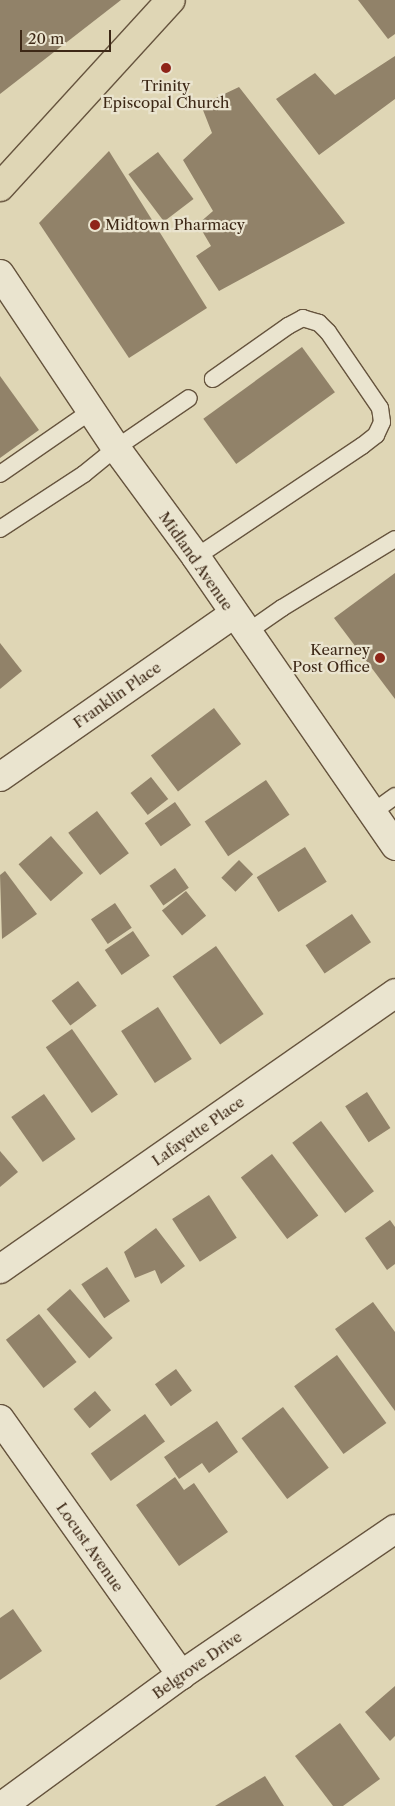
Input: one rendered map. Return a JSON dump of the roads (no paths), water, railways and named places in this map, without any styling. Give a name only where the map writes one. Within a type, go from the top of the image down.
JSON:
[{"type":"main road","points":[[0,188],[171,0]]},
{"type":"street","name":"Midland Avenue","points":[[0,274],[116,448],[196,558],[395,846]]},
{"type":"street","name":"Franklin Place","points":[[0,777],[240,623]]},
{"type":"street","name":"Lafayette Place","points":[[0,1269],[395,993]]},
{"type":"street","name":"Locust Avenue","points":[[0,1419],[180,1675]]},
{"type":"street","name":"Belgrove Drive","points":[[2,1806],[180,1675],[395,1529]]},
{"type":"lane","points":[[196,558],[376,435],[382,422],[380,408],[328,332],[319,323],[303,318],[288,326],[213,379]]},
{"type":"lane","points":[[0,529],[84,474],[116,448],[189,398]]},
{"type":"lane","points":[[0,474],[92,411]]},
{"type":"lane","points":[[240,623],[282,608],[395,539]]},
{"type":"lane","points":[[373,812],[395,796]]},
{"type":"place","name":"Trinity Episcopal Church","points":[[166,68]]},
{"type":"place","name":"Midtown Pharmacy","points":[[95,225]]},
{"type":"place","name":"Kearney Post Office","points":[[380,658]]}]
